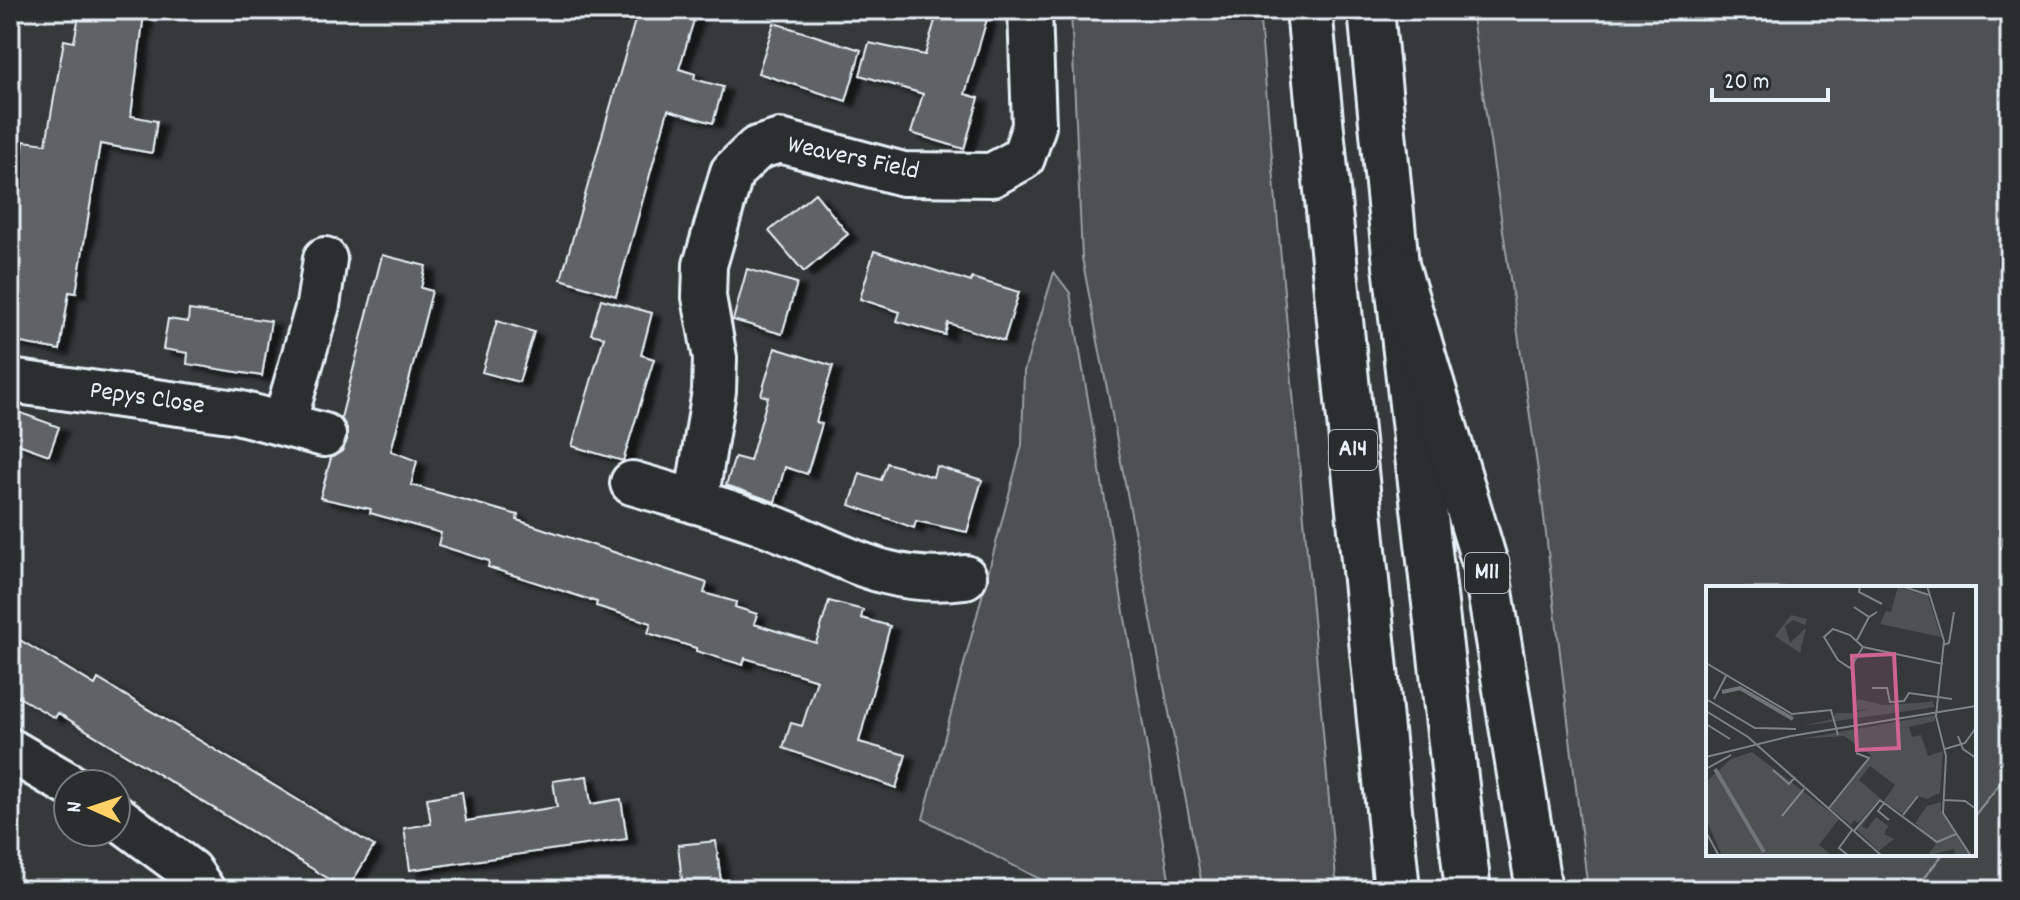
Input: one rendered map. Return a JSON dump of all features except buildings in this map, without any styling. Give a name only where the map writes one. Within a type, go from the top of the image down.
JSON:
[{"type":"highway","name":"A14","points":[[1309,10],[1397,890]]},
{"type":"highway","name":"A14","points":[[1371,10],[1396,265],[1468,890]]},
{"type":"highway","name":"M11","points":[[1396,265],[1486,567],[1539,890]]},
{"type":"street","name":"Weavers Field","points":[[696,502],[714,391],[715,358],[704,297],[705,265],[732,172],[757,148],[780,141],[903,174],[992,175],[1023,158],[1034,126],[1030,10]]},
{"type":"street","points":[[284,424],[318,305],[325,259]]},
{"type":"street","name":"Pepys Close","points":[[10,381],[237,412],[324,435]]},
{"type":"street","points":[[632,483],[773,527],[861,567],[930,581],[965,577]]},
{"type":"street","points":[[10,750],[52,775]]},
{"type":"street","points":[[132,828],[190,871],[203,890]]},
{"type":"shaded area","points":[[1071,10],[1259,10],[1337,890],[1203,890],[1082,258]]},
{"type":"shaded area","points":[[1471,10],[2010,10],[2010,771],[1976,814],[1976,586],[1706,586],[1706,856],[1941,856],[1914,890],[1588,890],[1541,492]]},
{"type":"shaded area","points":[[1054,272],[1070,293],[1171,890],[1061,890],[923,819],[1022,445],[1024,371]]},
{"type":"shaded area","points":[[2010,771],[2010,890],[1914,890],[1941,856],[1976,856],[1976,814]]}]
